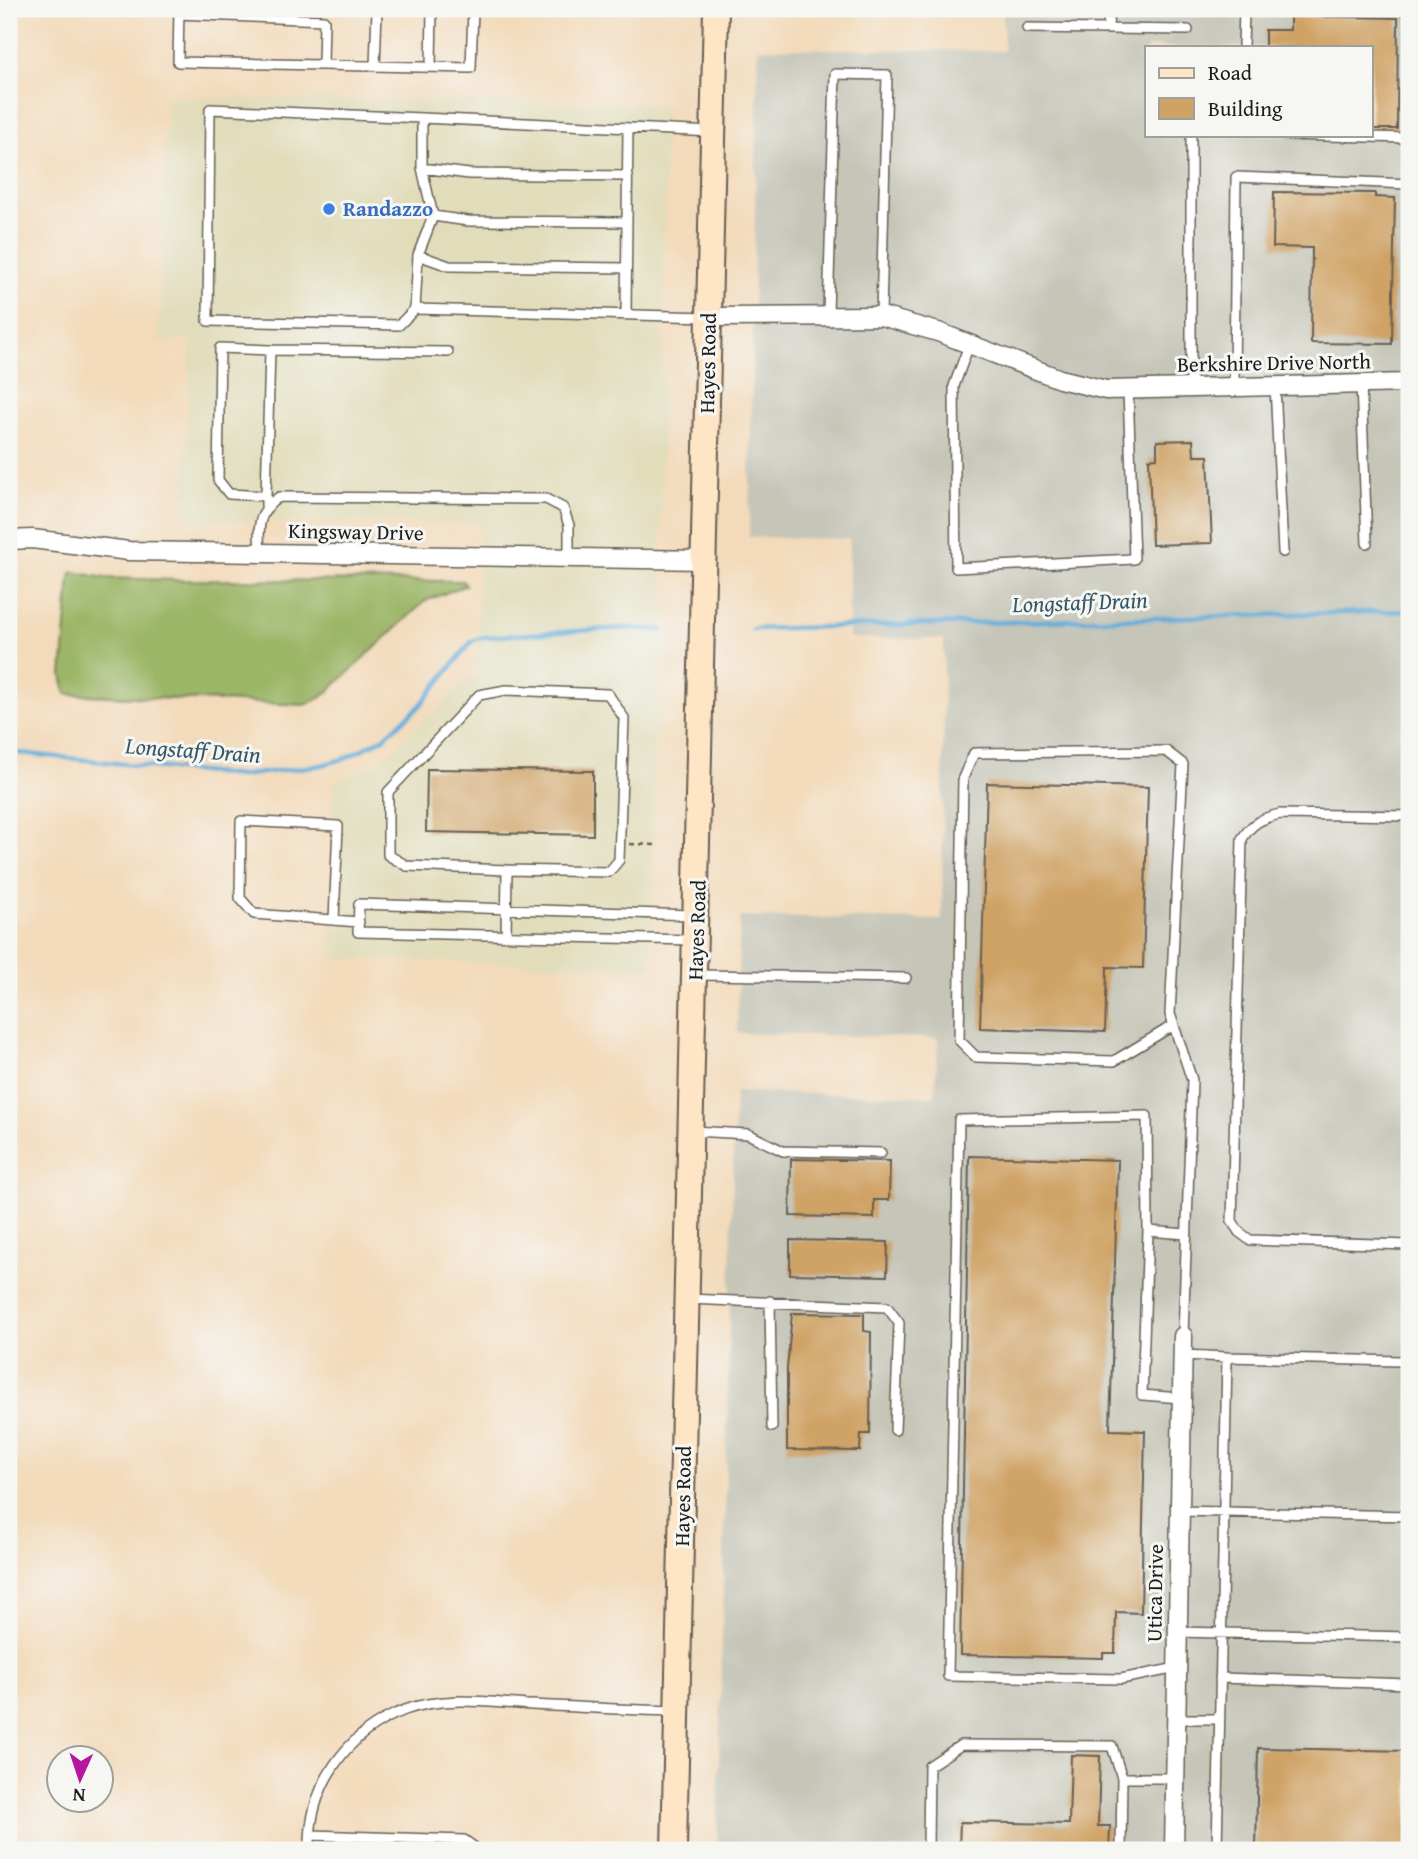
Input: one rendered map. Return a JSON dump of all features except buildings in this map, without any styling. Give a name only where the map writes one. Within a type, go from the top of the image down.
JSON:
[{"type":"main road","name":"Hayes Road","points":[[674,1850],[698,915],[716,9]]},
{"type":"street","name":"Berkshire Drive North","points":[[709,317],[750,319],[828,314],[881,316],[938,332],[1060,379],[1106,390],[1409,383]]},
{"type":"street","name":"Kingsway Drive","points":[[9,540],[32,539],[129,551],[704,560]]},
{"type":"street","name":"Utica Drive","points":[[1174,1850],[1183,1336]]},
{"type":"lane","points":[[430,67],[432,9]]},
{"type":"lane","points":[[323,65],[324,20],[178,12],[178,62],[323,65],[430,67],[471,68],[473,9]]},
{"type":"lane","points":[[1108,29],[1109,9]]},
{"type":"lane","points":[[1243,46],[1244,9]]},
{"type":"lane","points":[[1278,9],[1409,10]]},
{"type":"lane","points":[[375,66],[377,10]]},
{"type":"lane","points":[[1027,28],[1188,30]]},
{"type":"lane","points":[[828,314],[835,74],[887,75],[881,316]]},
{"type":"lane","points":[[422,118],[422,168],[433,216],[418,255],[415,309],[399,325],[208,321],[210,109],[422,118],[713,132]]},
{"type":"lane","points":[[626,313],[628,128]]},
{"type":"lane","points":[[1191,136],[1191,386]]},
{"type":"lane","points":[[1326,136],[1409,138]]},
{"type":"lane","points":[[422,168],[469,174],[628,176]]},
{"type":"lane","points":[[1234,385],[1236,177],[1409,184]]},
{"type":"lane","points":[[433,216],[468,221],[627,222]]},
{"type":"lane","points":[[418,255],[450,266],[626,268]]},
{"type":"lane","points":[[415,309],[709,317]]},
{"type":"lane","points":[[969,345],[954,386],[956,568],[1134,559],[1134,389]]},
{"type":"lane","points":[[448,352],[220,348],[218,480],[229,494],[266,501],[279,497],[546,499],[563,508],[569,525],[569,558]]},
{"type":"lane","points":[[260,554],[258,525],[266,501],[270,350]]},
{"type":"lane","points":[[1361,384],[1367,543]]},
{"type":"lane","points":[[1275,385],[1283,552]]},
{"type":"lane","points":[[506,690],[608,694],[624,718],[619,860],[609,872],[507,870],[407,866],[388,855],[388,792],[479,695],[506,690]]},
{"type":"lane","points":[[1174,1025],[1114,1061],[976,1057],[958,1040],[963,778],[974,753],[1166,751],[1183,764],[1170,1014],[1174,1025],[1192,1080],[1183,1336]]},
{"type":"lane","points":[[1409,817],[1280,814],[1263,818],[1250,826],[1242,839],[1232,1221],[1239,1232],[1250,1240],[1409,1245]]},
{"type":"lane","points":[[334,920],[338,826],[241,821],[240,898],[254,914],[359,922]]},
{"type":"lane","points":[[506,936],[507,870]]},
{"type":"lane","points":[[696,940],[358,932],[359,904],[698,915]]},
{"type":"lane","points":[[695,975],[906,978]]},
{"type":"lane","points":[[1177,1668],[1121,1679],[948,1676],[959,1120],[1147,1116],[1142,1395],[1181,1398]]},
{"type":"lane","points":[[692,1131],[748,1134],[783,1151],[881,1153]]},
{"type":"lane","points":[[1147,1231],[1186,1234]]},
{"type":"lane","points":[[687,1298],[887,1307],[899,1323],[895,1430]]},
{"type":"lane","points":[[770,1301],[772,1427]]},
{"type":"lane","points":[[1182,1355],[1400,1361]]},
{"type":"lane","points":[[1217,1850],[1227,1357]]},
{"type":"lane","points":[[1180,1511],[1409,1516]]},
{"type":"lane","points":[[1177,1632],[1409,1637]]},
{"type":"lane","points":[[1220,1678],[1409,1684]]},
{"type":"lane","points":[[310,1850],[320,1790],[343,1751],[363,1734],[406,1709],[457,1702],[678,1711]]},
{"type":"lane","points":[[1176,1719],[1219,1719]]},
{"type":"lane","points":[[928,1850],[929,1766],[961,1745],[1112,1746],[1122,1778],[1121,1850]]},
{"type":"lane","points":[[1122,1778],[1175,1778]]},
{"type":"lane","points":[[311,1835],[464,1840],[478,1850]]},
{"type":"path","points":[[620,843],[658,845]]},
{"type":"shaded area","points":[[1003,9],[1409,9],[1409,1850],[717,1850],[735,1092],[935,1096],[938,1038],[737,1033],[740,917],[942,920],[944,639],[849,638],[849,539],[749,537],[758,48],[1004,51]]},
{"type":"shaded area","points":[[167,97],[666,105],[661,535],[665,621],[664,649],[657,673],[650,968],[331,958],[333,783],[377,764],[476,673],[480,523],[184,521],[190,339],[159,341]]},
{"type":"green space","points":[[74,572],[105,578],[462,581],[466,585],[425,601],[322,697],[305,705],[66,694],[62,675],[70,576]]},
{"type":"waterway","name":"Longstaff Drain","points":[[752,629],[1409,611]]},
{"type":"waterway","name":"Longstaff Drain","points":[[9,752],[240,776],[322,765],[346,758],[382,739],[419,707],[472,641],[483,637],[624,628],[662,630]]},
{"type":"place","name":"Randazzo","points":[[329,209]]}]
